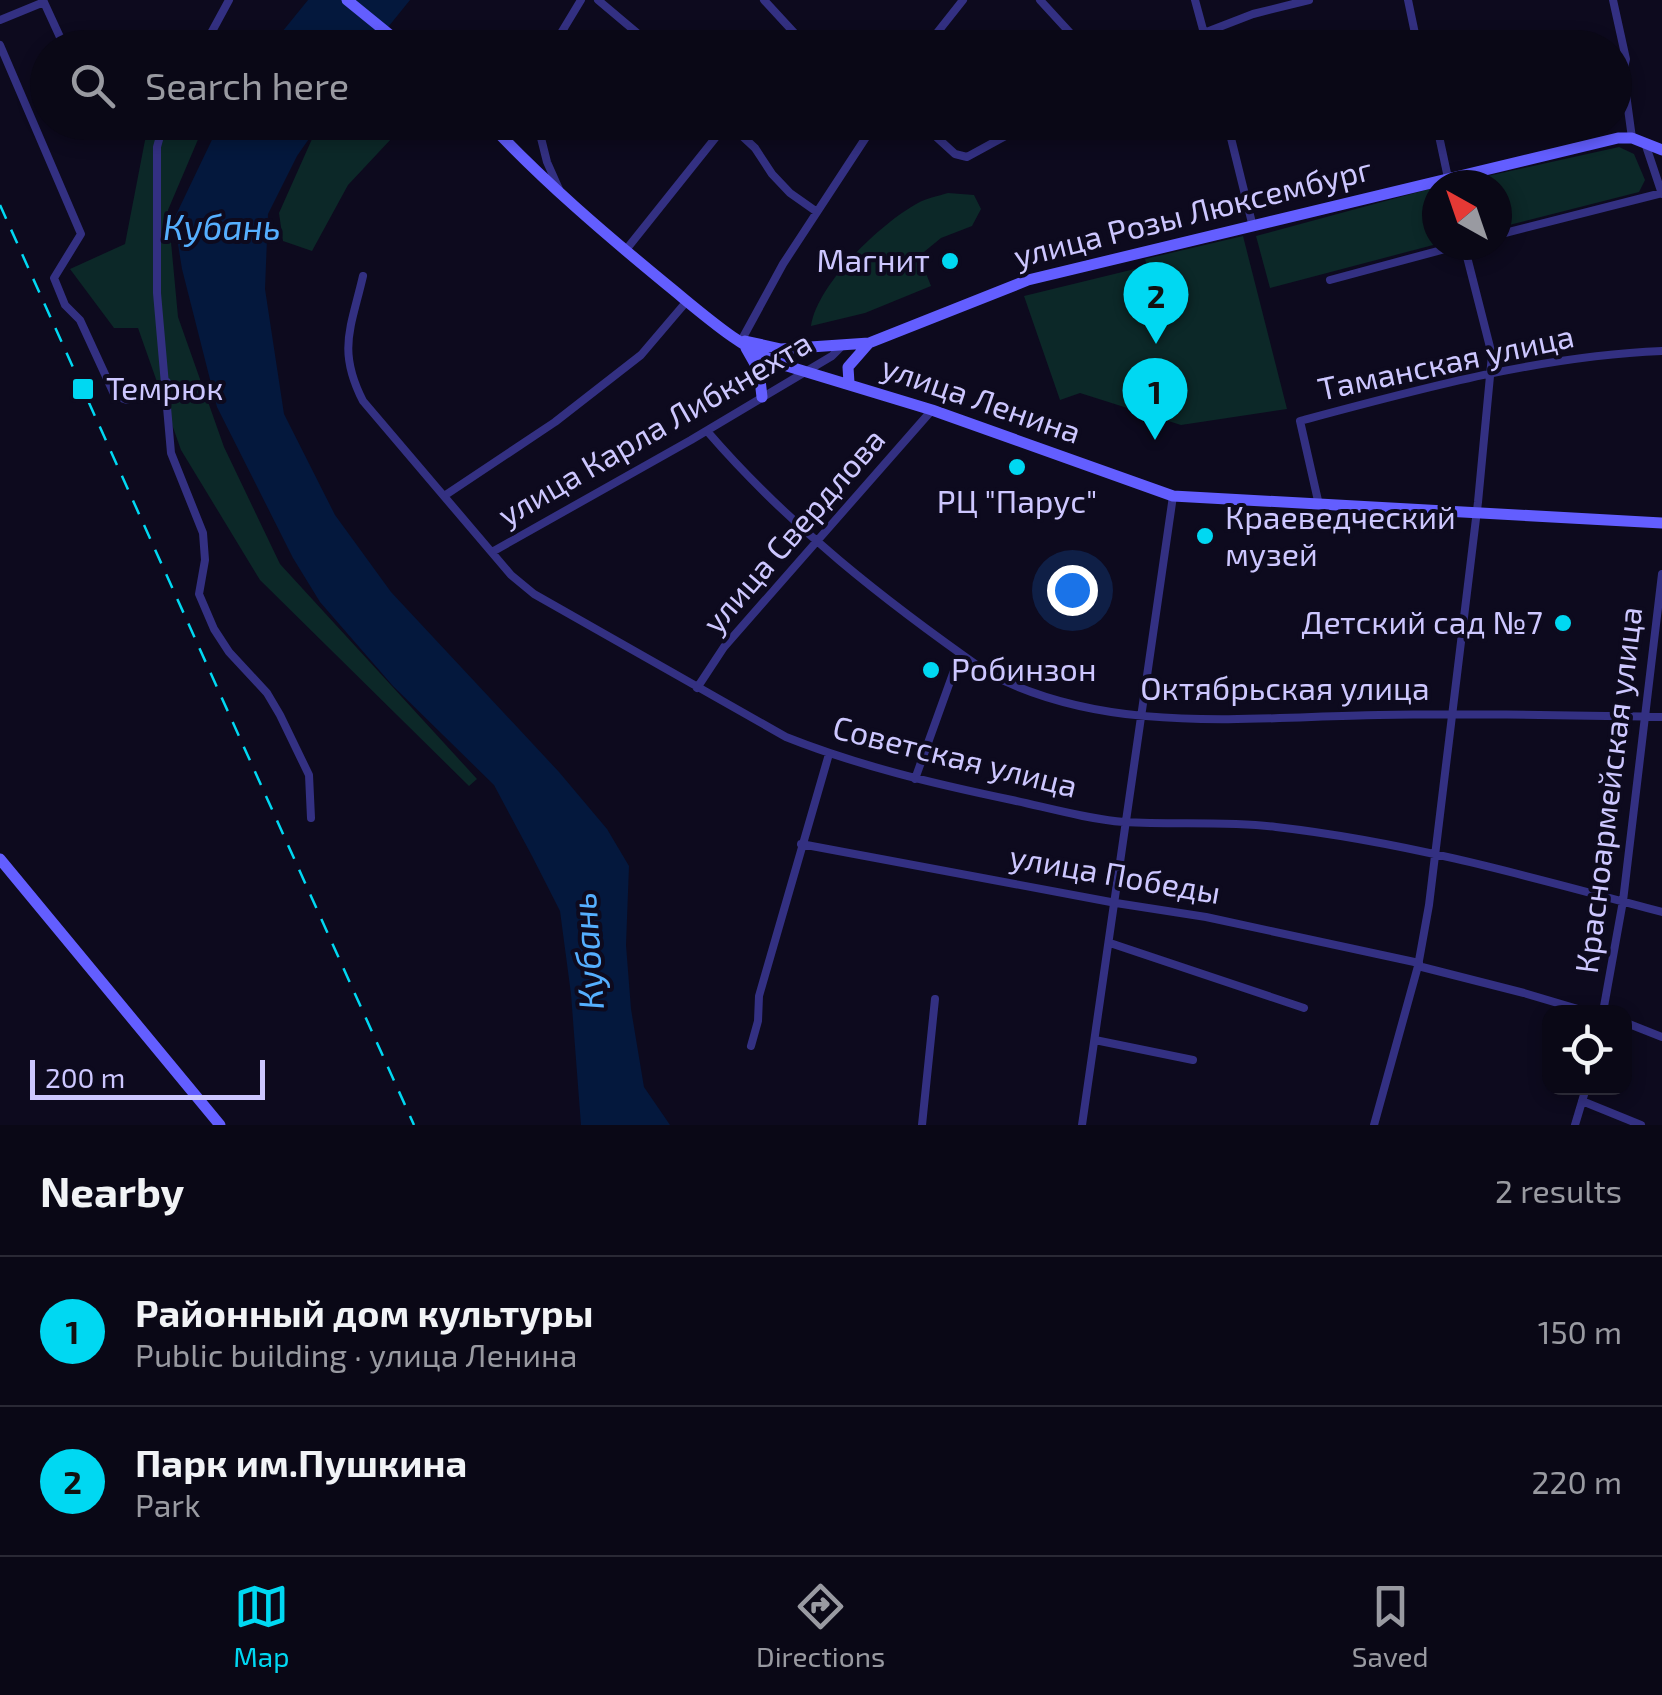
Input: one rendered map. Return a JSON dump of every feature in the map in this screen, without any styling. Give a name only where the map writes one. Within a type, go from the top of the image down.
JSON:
[{"type":"main road","points":[[347,0],[384,30]]},
{"type":"main road","name":"улица Розы Люксембург","points":[[1632,138],[1662,150]]},
{"type":"main road","name":"улица Ленина","points":[[506,140],[625,251],[766,359],[932,410],[1173,496],[1662,524]]},
{"type":"main road","name":"улица Розы Люксембург","points":[[1482,170],[1610,140]]},
{"type":"main road","name":"улица Розы Люксембург","points":[[741,340],[781,349],[869,343],[1028,280],[1422,185]]},
{"type":"main road","points":[[741,340],[759,371],[762,397]]},
{"type":"main road","points":[[849,383],[848,367],[869,343]]},
{"type":"main road","points":[[0,859],[220,1125]]},
{"type":"street","points":[[213,30],[229,0]]},
{"type":"street","points":[[562,30],[580,0]]},
{"type":"street","points":[[598,0],[634,30]]},
{"type":"street","points":[[764,0],[792,30]]},
{"type":"street","points":[[939,30],[963,0]]},
{"type":"street","points":[[1040,0],[1068,30]]},
{"type":"street","points":[[1195,0],[1203,30]]},
{"type":"street","points":[[1210,30],[1308,0]]},
{"type":"street","points":[[1408,0],[1414,30]]},
{"type":"street","points":[[1613,0],[1620,30]]},
{"type":"street","points":[[0,20],[43,1],[56,30]]},
{"type":"street","points":[[0,45],[30,115]]},
{"type":"street","points":[[41,140],[81,234],[54,278],[65,305],[80,320],[120,400],[166,382]]},
{"type":"street","points":[[159,140],[156,294],[171,453],[204,533],[201,603],[229,652],[267,693],[280,715],[309,775],[310,818]]},
{"type":"street","points":[[625,251],[714,140]]},
{"type":"street","points":[[747,140],[790,193],[817,212]]},
{"type":"street","points":[[741,340],[864,140]]},
{"type":"street","points":[[940,140],[955,154],[968,157],[999,140]]},
{"type":"street","points":[[1232,140],[1254,227]]},
{"type":"street","points":[[1440,140],[1446,170]]},
{"type":"street","points":[[535,170],[541,142]]},
{"type":"street","points":[[541,142],[562,196]]},
{"type":"street","points":[[1512,231],[1662,193],[1646,142]]},
{"type":"street","points":[[1330,280],[1422,256]]},
{"type":"street","points":[[1374,1125],[1418,965],[1437,853],[1491,372],[1492,355],[1466,260]]},
{"type":"street","name":"Советская улица","points":[[363,276],[346,352],[352,378],[364,400],[511,575],[534,594],[786,736],[828,754],[915,779],[1128,822],[1273,826],[1437,853],[1662,912]]},
{"type":"street","points":[[444,496],[555,422],[641,355],[686,301]]},
{"type":"street","name":"улица Карла Либкнехта","points":[[492,552],[706,431],[832,356],[842,346]]},
{"type":"street","name":"Таманская улица","points":[[1319,504],[1300,421],[1491,372],[1594,356],[1662,352]]},
{"type":"street","name":"улица Свердлова","points":[[698,688],[724,648],[932,410]]},
{"type":"street","name":"Октябрьская улица","points":[[706,431],[816,543],[960,654],[1014,686],[1090,709],[1143,718],[1453,714],[1662,717]]},
{"type":"street","points":[[1082,1125],[1173,496]]},
{"type":"street","name":"Красноармейская улица","points":[[1605,1005],[1622,902],[1662,574]]},
{"type":"street","points":[[915,779],[960,654]]},
{"type":"street","points":[[751,1046],[759,996],[828,754]]},
{"type":"street","name":"улица Победы","points":[[802,844],[1244,924],[1566,1005]]},
{"type":"street","points":[[1110,943],[1304,1008]]},
{"type":"street","points":[[922,1125],[934,1000]]},
{"type":"street","points":[[1632,1025],[1662,1036]]},
{"type":"street","points":[[1095,1040],[1193,1060]]},
{"type":"street","points":[[1575,1125],[1584,1095]]},
{"type":"street","points":[[1582,1100],[1640,1125]]},
{"type":"green space","points":[[145,140],[198,140],[168,210],[178,317],[224,447],[280,564],[477,779],[469,786],[260,580],[181,450],[138,328],[114,328],[70,269],[125,244]]},
{"type":"green space","points":[[312,140],[390,140],[348,185],[312,251],[283,241],[279,213]]},
{"type":"green space","points":[[1619,147],[1634,154],[1645,180],[1639,192],[1512,224],[1512,171]]},
{"type":"green space","points":[[1422,191],[1422,248],[1270,288],[1256,236]]},
{"type":"green space","points":[[948,193],[974,195],[981,209],[972,226],[941,238],[919,256],[931,286],[865,313],[811,326],[825,292],[869,240],[918,203]]},
{"type":"green space","points":[[1243,236],[1287,409],[1181,425],[1080,393],[1060,400],[1024,296],[1147,266],[1145,259]]},
{"type":"water","points":[[308,0],[410,0],[386,30],[284,30]]},
{"type":"water","name":"Кубань","points":[[212,140],[308,140],[268,214],[265,289],[284,414],[335,515],[391,592],[559,772],[607,829],[629,866],[626,945],[631,1009],[644,1087],[670,1125],[581,1125],[560,911],[494,785],[393,686],[320,602],[293,558],[217,407],[182,269],[174,219]]},
{"type":"railway","points":[[0,205],[414,1125]]},
{"type":"place","name":"Магнит","points":[[950,261]]},
{"type":"place","name":"Парк им.Пушкина","points":[[1156,344]]},
{"type":"place","name":"Темрюк","points":[[83,389]]},
{"type":"place","name":"Районный дом культуры","points":[[1155,440]]},
{"type":"place","name":"РЦ \"Парус\"","points":[[1017,467]]},
{"type":"place","name":"Краеведческий музей","points":[[1205,536]]},
{"type":"place","name":"Детский сад №7","points":[[1563,623]]},
{"type":"place","name":"Робинзон","points":[[931,670]]}]
